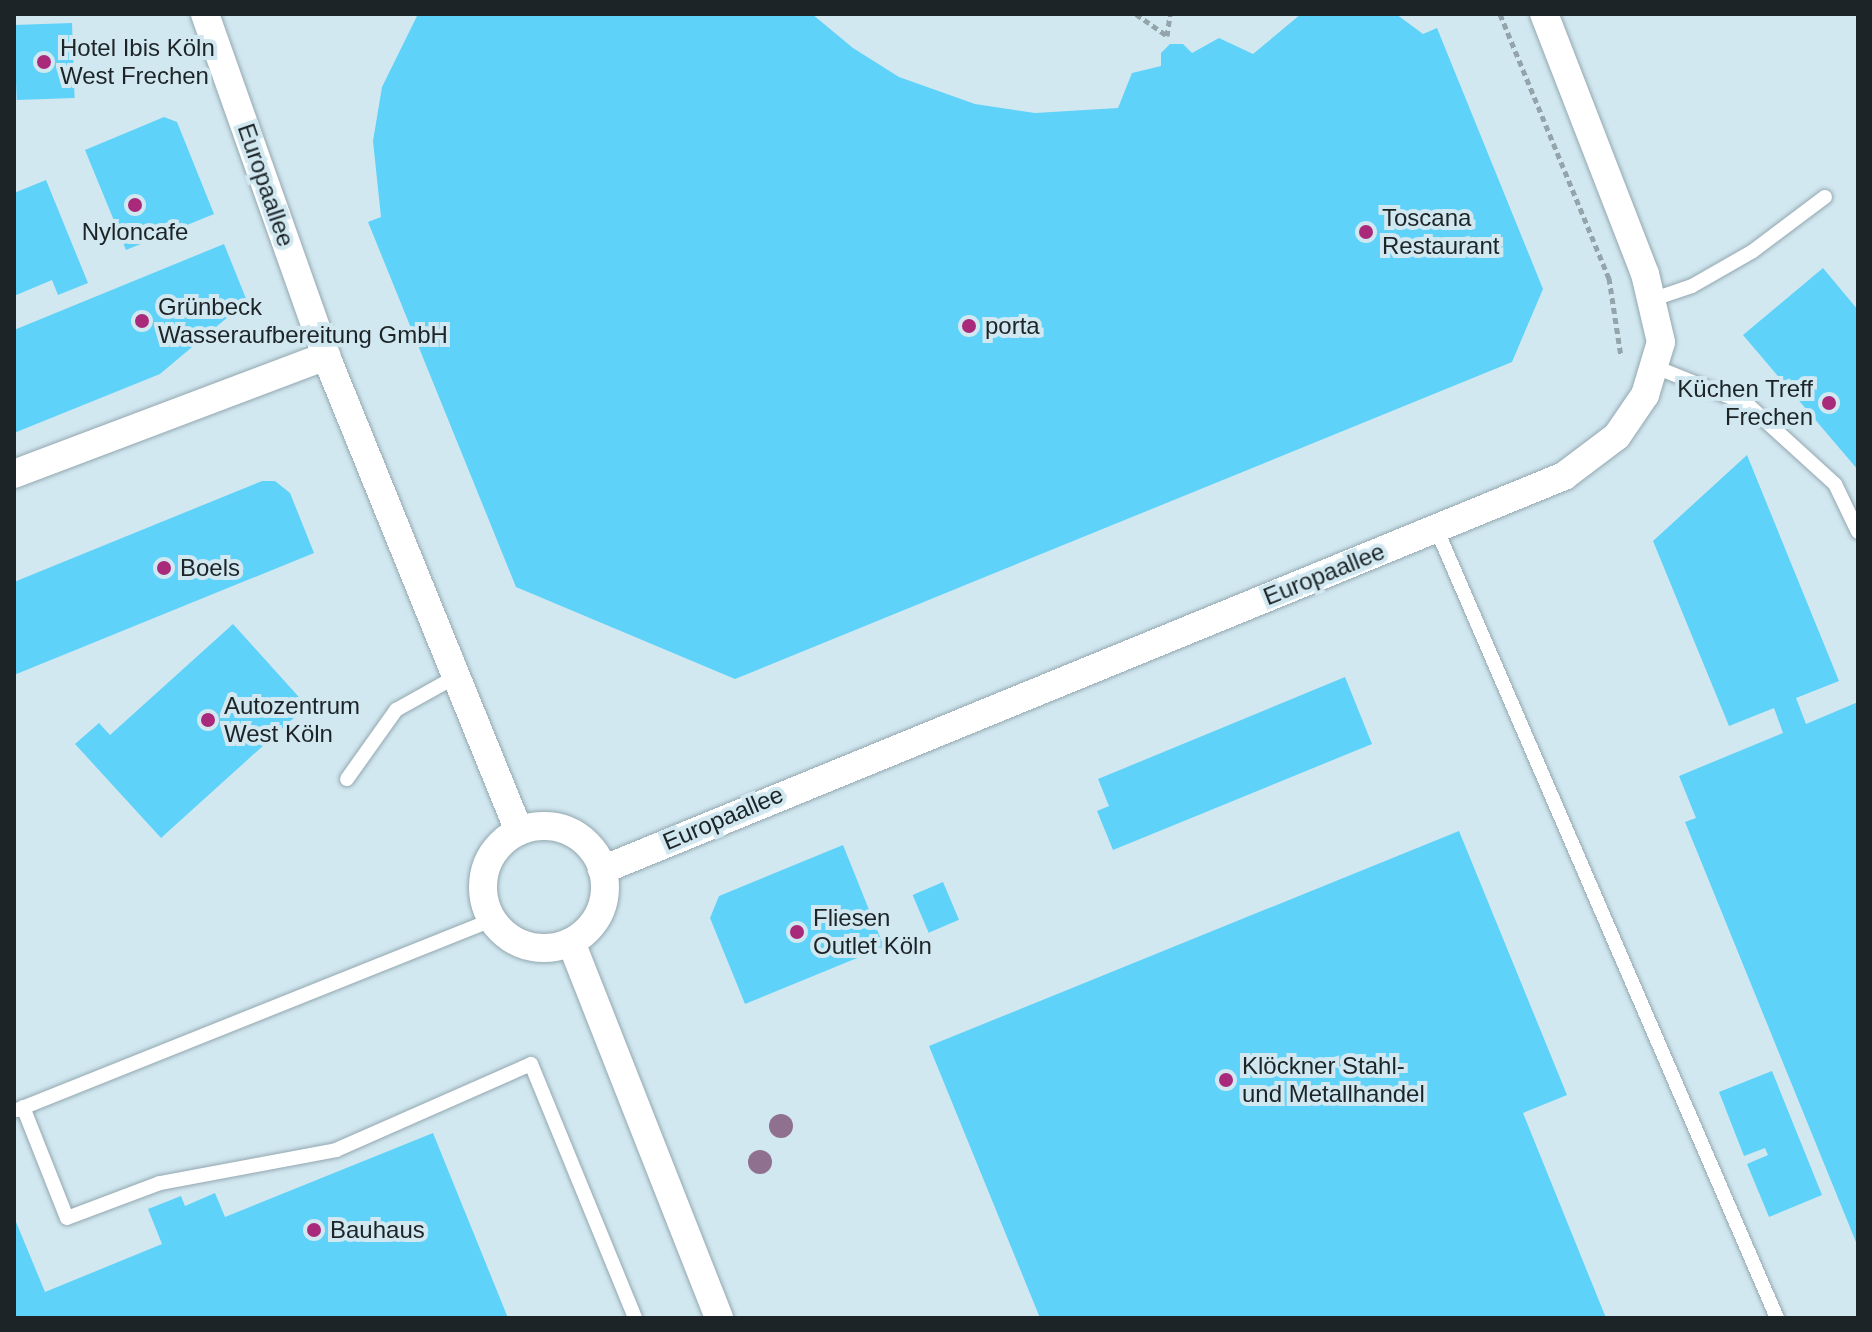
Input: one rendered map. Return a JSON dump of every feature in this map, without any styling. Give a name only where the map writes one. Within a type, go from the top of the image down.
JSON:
[{"type":"street","name":"Europaallee","points":[[205,14],[326,356],[459,675],[519,831]]},
{"type":"street","name":"Europaallee","points":[[602,870],[1564,476],[1617,436],[1645,395],[1661,342],[1651,300],[1544,14]]},
{"type":"street","points":[[14,474],[326,356]]},
{"type":"street","points":[[544,827],[569,831],[596,854],[602,870],[600,912],[571,942],[527,946],[492,920],[483,880],[495,851],[519,831],[544,827]]},
{"type":"street","points":[[571,942],[719,1318]]},
{"type":"lane","points":[[1651,300],[1692,286],[1753,251],[1825,197]]},
{"type":"lane","points":[[1653,366],[1747,404],[1835,484],[1858,532]]},
{"type":"lane","points":[[1436,528],[1777,1318]]},
{"type":"lane","points":[[347,779],[396,710],[459,675]]},
{"type":"lane","points":[[492,920],[18,1109],[67,1218],[160,1183],[336,1150],[531,1064],[635,1318]]},
{"type":"path","points":[[1136,14],[1167,36],[1170,14]]},
{"type":"path","points":[[1500,14],[1609,278],[1619,320],[1618,365]]},
{"type":"building","name":"porta","points":[[418,14],[812,14],[853,48],[899,77],[975,104],[1035,113],[1118,108],[1132,73],[1161,66],[1161,53],[1170,44],[1183,44],[1192,53],[1219,38],[1253,54],[1301,14],[1396,14],[1423,34],[1437,28],[1543,289],[1512,362],[735,679],[516,587],[368,222],[381,217],[373,141],[382,87]]},
{"type":"building","name":"Hotel Ibis Köln West Frechen","points":[[72,23],[75,98],[17,100],[14,25]]},
{"type":"building","points":[[164,117],[177,122],[214,214],[126,250],[85,150]]},
{"type":"building","points":[[46,180],[88,283],[58,295],[52,280],[14,296],[14,193]]},
{"type":"building","points":[[224,244],[247,301],[160,374],[14,433],[14,330]]},
{"type":"building","name":"Küchen Treff Frechen","points":[[1823,268],[1858,310],[1858,470],[1743,335]]},
{"type":"building","points":[[1747,455],[1839,681],[1796,698],[1806,724],[1858,702],[1858,1247],[1685,822],[1696,818],[1679,776],[1783,733],[1774,708],[1729,726],[1653,541]]},
{"type":"building","name":"Boels","points":[[262,481],[275,481],[290,493],[314,553],[14,675],[14,582]]},
{"type":"building","name":"Autozentrum West Köln","points":[[233,624],[307,706],[161,838],[75,744],[99,723],[110,735]]},
{"type":"building","points":[[1345,677],[1372,744],[1113,850],[1097,811],[1109,806],[1098,779]]},
{"type":"building","name":"Klöckner Stahl- und Metallhandel","points":[[1459,831],[1567,1095],[1523,1113],[1606,1318],[1040,1318],[929,1046]]},
{"type":"building","name":"Fliesen Outlet Köln","points":[[843,845],[884,947],[745,1004],[710,918],[719,896]]},
{"type":"building","points":[[943,882],[959,920],[929,933],[913,895]]},
{"type":"building","points":[[1772,1071],[1822,1195],[1769,1217],[1747,1164],[1768,1155],[1765,1148],[1744,1156],[1719,1092]]},
{"type":"building","name":"Bauhaus","points":[[433,1133],[508,1318],[14,1318],[14,1217],[45,1292],[162,1244],[148,1209],[181,1196],[185,1206],[215,1193],[225,1217]]},
{"type":"place","name":"Hotel Ibis Köln West Frechen","points":[[44,62]]},
{"type":"place","name":"Nyloncafe","points":[[135,205]]},
{"type":"place","name":"Toscana Restaurant","points":[[1366,232]]},
{"type":"place","name":"Grünbeck Wasseraufbereitung GmbH","points":[[142,321]]},
{"type":"place","name":"porta","points":[[969,326]]},
{"type":"place","name":"Küchen Treff Frechen","points":[[1829,403]]},
{"type":"place","name":"Boels","points":[[164,568]]},
{"type":"place","name":"Autozentrum West Köln","points":[[208,720]]},
{"type":"place","name":"Fliesen Outlet Köln","points":[[797,932]]},
{"type":"place","name":"Klöckner Stahl- und Metallhandel","points":[[1226,1080]]},
{"type":"place","name":"Bauhaus","points":[[314,1230]]}]
